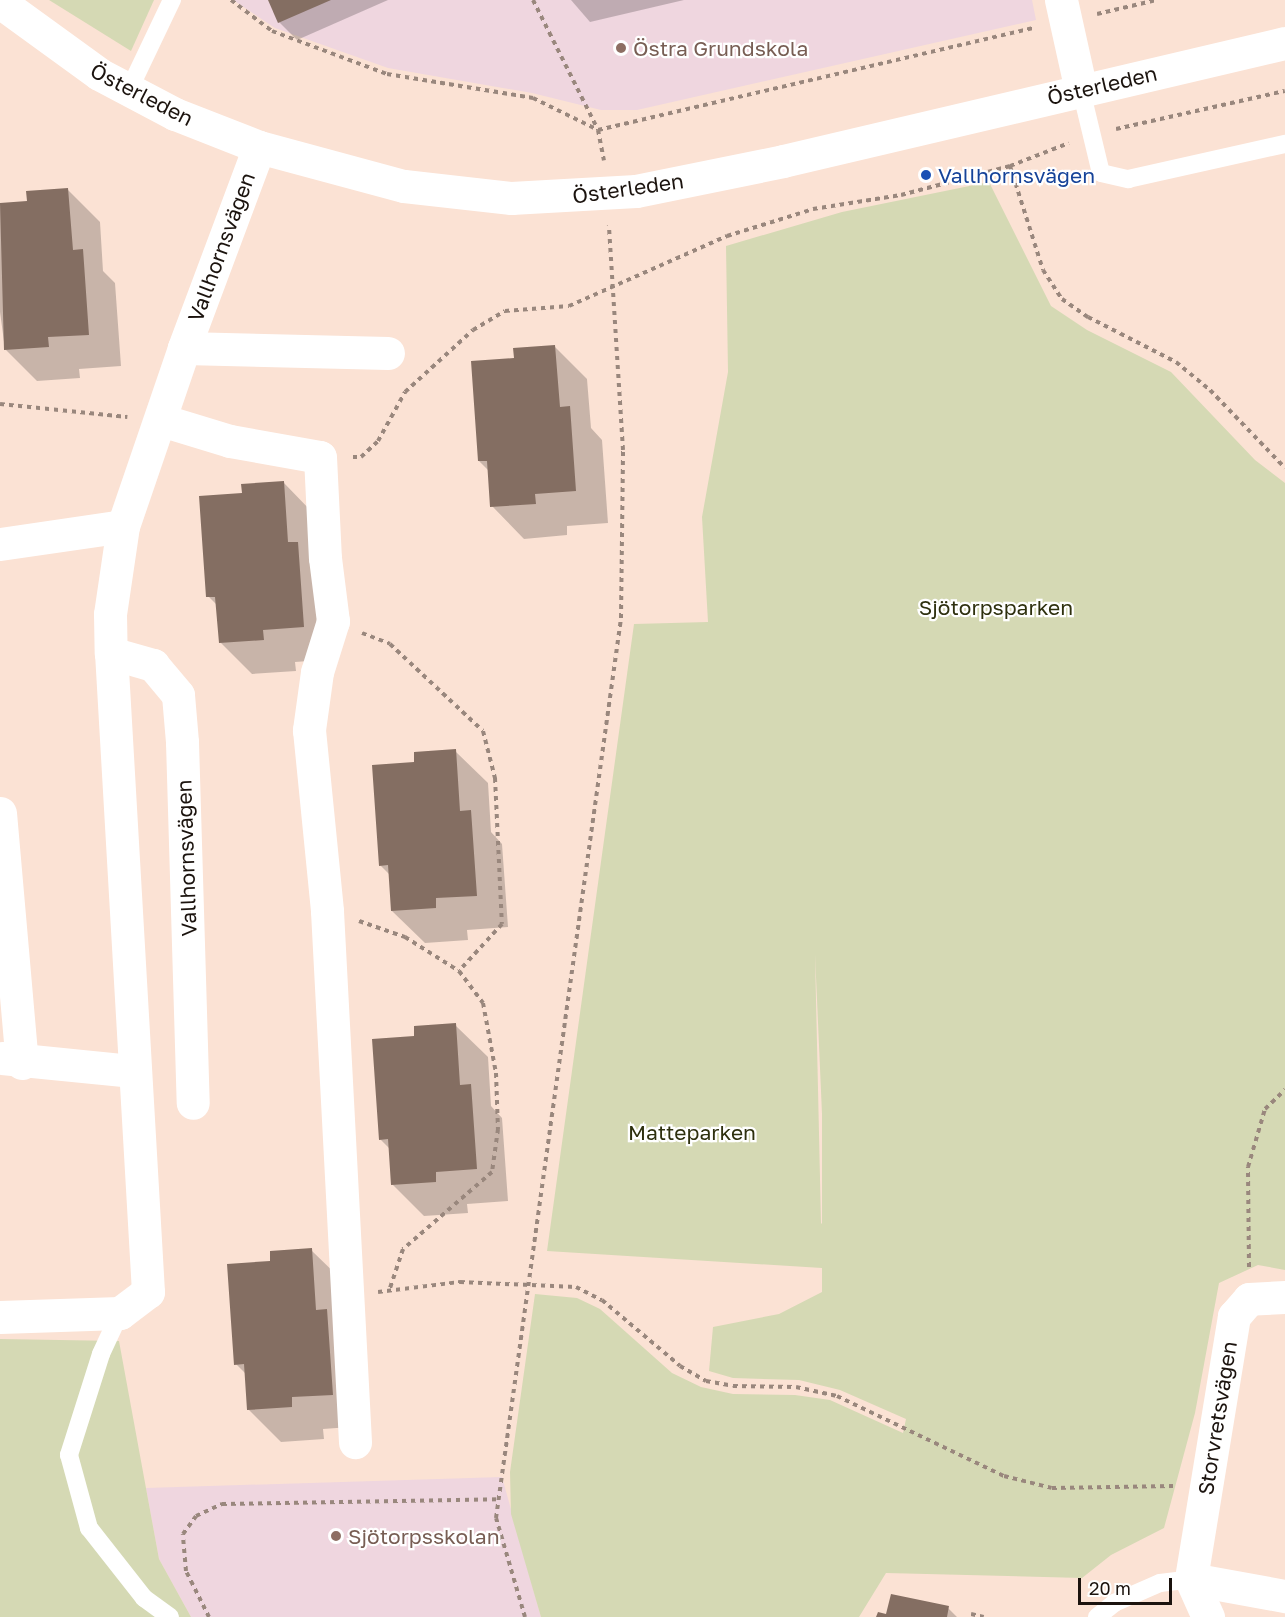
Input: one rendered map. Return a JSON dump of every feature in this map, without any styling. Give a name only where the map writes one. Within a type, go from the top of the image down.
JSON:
[{"type":"street","name":"Österleden","points":[[0,2],[31,28],[129,90],[175,114],[259,147],[404,186],[511,198],[579,196],[636,191],[1285,43]]},
{"type":"street","points":[[1064,10],[1081,90]]},
{"type":"street","name":"Vallhornsvägen","points":[[120,1313],[148,1292],[133,1071],[110,614],[123,526],[184,348],[259,147]]},
{"type":"street","name":"Vallhornsvägen","points":[[184,348],[388,353]]},
{"type":"street","points":[[160,420],[230,441],[320,457],[324,558],[333,621],[317,672],[309,730],[327,911],[355,1443]]},
{"type":"street","points":[[0,544],[123,526]]},
{"type":"street","name":"Vallhornsvägen","points":[[111,653],[153,665],[178,695],[183,753],[193,1103]]},
{"type":"street","points":[[0,813],[11,1060],[133,1071]]},
{"type":"street","points":[[1249,1299],[1285,1297]]},
{"type":"street","name":"Storvretsvägen","points":[[1191,1579],[1234,1316],[1249,1299]]},
{"type":"street","points":[[0,1317],[120,1313]]},
{"type":"street","points":[[1191,1579],[1285,1596]]},
{"type":"street","points":[[1191,1579],[1208,1617]]},
{"type":"lane","points":[[129,90],[172,0]]},
{"type":"lane","points":[[1081,90],[1101,173],[1128,179],[1285,144]]},
{"type":"lane","points":[[120,1313],[101,1354],[69,1455],[89,1528],[144,1598],[170,1617]]},
{"type":"lane","points":[[1097,1617],[1114,1603],[1160,1583],[1191,1579]]},
{"type":"path","points":[[231,0],[272,31],[387,74],[533,98],[598,130],[1064,10],[1156,0]]},
{"type":"path","points":[[533,0],[598,130],[604,153]]},
{"type":"path","points":[[320,457],[361,457],[378,441],[405,392],[473,330],[505,311],[569,306],[613,289],[727,236],[813,209],[901,195],[1010,166],[1090,135],[1285,91]]},
{"type":"path","points":[[1010,166],[1043,270],[1062,299],[1088,318],[1176,362],[1210,390],[1285,468]]},
{"type":"path","points":[[525,1617],[496,1518],[621,618],[623,450],[610,233]]},
{"type":"path","points":[[0,404],[160,420]]},
{"type":"path","points":[[333,621],[390,644],[483,731],[495,778],[502,924],[459,971]]},
{"type":"path","points":[[327,911],[405,937],[459,971],[483,1003],[496,1073],[498,1129],[492,1172],[403,1249],[389,1291]]},
{"type":"path","points":[[1249,1299],[1248,1167],[1265,1109],[1285,1090]]},
{"type":"path","points":[[347,1295],[460,1282],[529,1283],[576,1287],[602,1300],[680,1366],[706,1381],[733,1386],[796,1386],[837,1396],[1004,1476],[1052,1488],[1206,1485]]},
{"type":"path","points":[[209,1617],[186,1571],[183,1534],[196,1516],[222,1503],[499,1500]]},
{"type":"path","points":[[971,1614],[984,1617]]},
{"type":"shaded area","name":"Östra Grundskola","points":[[233,0],[1032,0],[1036,20],[637,110],[601,110],[532,93],[388,68],[275,28]]},
{"type":"shaded area","name":"Sjötorpsskolan","points":[[502,1477],[541,1617],[191,1617],[159,1559],[146,1488]]},
{"type":"green space","points":[[49,0],[154,0],[131,51]]},
{"type":"green space","name":"Sjötorpsparken","points":[[989,182],[1051,306],[1087,330],[1171,372],[1255,460],[1285,483],[1285,1270],[1258,1265],[1219,1283],[1195,1413],[1164,1528],[1111,1555],[1082,1578],[886,1573],[859,1617],[541,1617],[511,1514],[510,1472],[535,1294],[577,1298],[600,1309],[672,1373],[701,1387],[733,1394],[795,1395],[830,1400],[903,1433],[906,1419],[840,1390],[799,1380],[733,1378],[709,1371],[713,1327],[779,1314],[822,1292],[822,1268],[547,1251],[634,624],[708,622],[702,517],[728,372],[726,246],[842,212]],"holes":[[[815,954],[822,1114],[822,1224]]]},
{"type":"green space","points":[[0,1339],[119,1341],[159,1559],[191,1617],[0,1617]]},
{"type":"building","points":[[268,0],[331,0],[278,23]]},
{"type":"building","points":[[68,188],[73,250],[83,249],[89,335],[48,337],[49,347],[4,350],[0,203],[27,201],[26,191]]},
{"type":"building","points":[[555,345],[560,407],[570,406],[576,491],[535,494],[536,504],[490,507],[487,461],[478,461],[471,361],[514,358],[513,348]]},
{"type":"building","points":[[284,481],[288,542],[298,542],[304,627],[263,630],[264,640],[219,643],[215,597],[206,597],[199,496],[242,493],[241,484]]},
{"type":"building","points":[[456,749],[460,811],[471,810],[477,896],[436,898],[436,908],[391,911],[388,865],[379,866],[372,765],[414,762],[414,752]]},
{"type":"building","points":[[456,1023],[460,1085],[471,1084],[477,1169],[436,1172],[436,1182],[391,1185],[388,1139],[379,1140],[372,1039],[414,1036],[414,1026]]},
{"type":"building","points":[[312,1248],[316,1310],[327,1309],[333,1395],[292,1397],[292,1407],[247,1410],[244,1364],[234,1365],[227,1264],[270,1261],[270,1251]]},
{"type":"building","points":[[891,1594],[949,1606],[947,1617],[876,1617],[878,1612],[886,1614]]},
{"type":"place","name":"Östra Grundskola","points":[[621,48]]},
{"type":"place","name":"Vallhornsvägen","points":[[926,175]]},
{"type":"place","name":"Sjötorpsskolan","points":[[336,1536]]},
{"type":"park label","name":"Matteparken","points":[[692,1132]]}]
